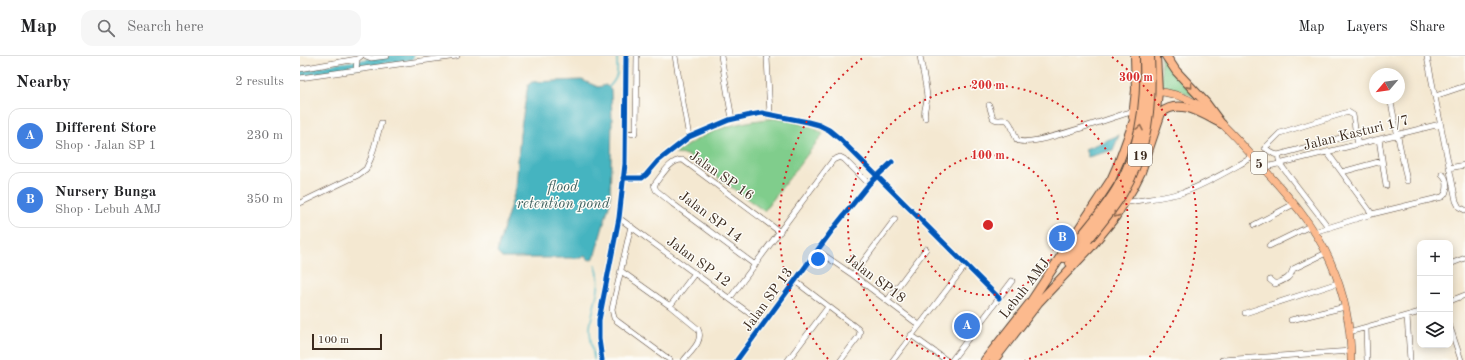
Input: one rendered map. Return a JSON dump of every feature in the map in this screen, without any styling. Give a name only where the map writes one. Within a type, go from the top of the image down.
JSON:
[{"type":"highway","name":"Lebuh AMJ","points":[[985,360],[1032,305],[1085,237],[1123,193],[1142,150],[1150,112],[1152,76],[1150,56]]},
{"type":"highway","points":[[1166,56],[1176,71],[1222,124]]},
{"type":"highway","name":"Lebuh AMJ","points":[[1085,237],[1117,188],[1127,168],[1140,129],[1143,110],[1144,73],[1138,57]]},
{"type":"highway","points":[[1138,57],[1138,70],[1143,76],[1149,77],[1153,75],[1157,60]]},
{"type":"highway","points":[[1131,127],[1134,112],[1138,57]]},
{"type":"highway","points":[[1154,132],[1157,94],[1157,60]]},
{"type":"highway","points":[[1032,305],[1090,248],[1116,216],[1141,172],[1161,113],[1169,108],[1178,106],[1192,108],[1222,124]]},
{"type":"highway","points":[[1032,305],[1111,180],[1131,127],[1140,110],[1147,109],[1154,115],[1154,132]]},
{"type":"highway","name":"Lebuh AMJ","points":[[994,360],[1032,305]]},
{"type":"main road","name":"5","points":[[1135,93],[1157,94],[1191,106],[1222,124],[1294,204],[1312,229],[1326,253],[1338,283],[1345,307],[1351,360]]},
{"type":"street","points":[[366,56],[371,58],[387,56]]},
{"type":"street","points":[[300,78],[457,56]]},
{"type":"street","points":[[602,360],[598,329],[600,311],[619,218],[625,164],[626,56]]},
{"type":"street","points":[[625,132],[634,134],[636,132],[637,56]]},
{"type":"street","points":[[674,56],[689,137]]},
{"type":"street","points":[[721,56],[732,119]]},
{"type":"street","points":[[920,56],[927,94],[927,104],[924,110],[925,118]]},
{"type":"street","points":[[1427,57],[1457,204],[1465,210]]},
{"type":"street","points":[[300,70],[359,58],[356,70]]},
{"type":"street","points":[[767,58],[770,114]]},
{"type":"street","points":[[1435,96],[1465,86]]},
{"type":"street","points":[[1391,104],[1408,181]]},
{"type":"street","points":[[989,105],[993,118],[998,121],[1008,121],[1017,140],[1023,142],[1045,139],[1134,112]]},
{"type":"street","points":[[1326,228],[1278,164],[1278,155],[1266,148],[1280,133],[1346,112],[1350,112],[1353,115],[1356,129],[1354,134],[1358,144]]},
{"type":"street","points":[[623,178],[642,178],[658,161],[689,137],[732,119],[762,113],[819,125],[829,130],[999,298]]},
{"type":"street","points":[[300,203],[358,175],[366,169],[381,123]]},
{"type":"street","name":"Jalan Kasturi 1/7","points":[[1262,168],[1440,124]]},
{"type":"street","name":"Jalan Kasturi 1/7","points":[[1278,155],[1354,134]]},
{"type":"street","points":[[1379,139],[1386,186]]},
{"type":"street","points":[[1327,152],[1372,214]]},
{"type":"street","points":[[730,298],[830,163],[836,158],[840,157],[844,159],[869,184]]},
{"type":"street","points":[[1124,203],[1164,197],[1184,192],[1199,186],[1253,157]]},
{"type":"street","name":"Jalan SP 16","points":[[654,185],[673,162],[683,160],[780,232]]},
{"type":"street","points":[[1342,172],[1382,161]]},
{"type":"street","name":"Jalan SP 13","points":[[737,360],[869,184],[892,162]]},
{"type":"street","points":[[1449,168],[1465,165]]},
{"type":"street","points":[[1269,246],[1312,229],[1326,228],[1372,214],[1442,197],[1447,191],[1445,177],[1442,174]]},
{"type":"street","name":"Jalan SP 14","points":[[654,185],[656,190],[673,204],[755,265]]},
{"type":"street","points":[[1254,225],[1294,204]]},
{"type":"street","name":"Jalan SP 12","points":[[619,218],[764,324]]},
{"type":"street","points":[[853,275],[895,219]]},
{"type":"street","points":[[631,226],[612,309],[614,318],[670,360]]},
{"type":"street","points":[[886,302],[926,249]]},
{"type":"street","name":"Jalan SP18","points":[[818,251],[853,275],[886,302],[918,325]]},
{"type":"street","points":[[1270,280],[1274,284],[1289,277],[1293,269],[1326,253]]},
{"type":"street","points":[[1453,263],[1465,258]]},
{"type":"street","points":[[893,360],[918,325],[965,266]]},
{"type":"street","points":[[621,271],[694,325],[700,334],[700,339],[684,360]]},
{"type":"street","points":[[670,306],[695,273]]},
{"type":"street","points":[[795,281],[860,332],[859,336],[841,360]]},
{"type":"street","points":[[952,360],[1012,281]]},
{"type":"street","points":[[1245,313],[1338,283]]},
{"type":"street","points":[[1453,300],[1465,295]]},
{"type":"street","points":[[788,360],[828,307]]},
{"type":"street","points":[[1291,320],[1345,307]]},
{"type":"street","points":[[1349,332],[1417,313]]},
{"type":"street","points":[[1407,316],[1410,360]]},
{"type":"street","points":[[1366,328],[1368,360]]},
{"type":"street","points":[[911,335],[946,360]]},
{"type":"street","points":[[1453,336],[1461,360]]},
{"type":"street","points":[[1222,360],[1351,351]]},
{"type":"green space","points":[[1161,56],[1200,99],[1181,91],[1161,87]]},
{"type":"green space","points":[[781,118],[814,128],[823,134],[764,211],[687,155],[675,154],[700,138],[725,127],[752,121]]},
{"type":"water","name":"flood retention pond","points":[[582,80],[598,87],[606,85],[611,90],[612,121],[610,202],[594,258],[589,260],[585,256],[581,258],[502,258],[497,253],[516,188],[520,133],[528,85],[532,82]]},
{"type":"water","points":[[1119,135],[1113,150],[1088,157],[1085,149]]},
{"type":"waterway","points":[[300,73],[410,56]]},
{"type":"waterway","points":[[608,88],[616,77],[617,56]]},
{"type":"waterway","points":[[594,360],[590,329],[599,280],[595,265]]},
{"type":"cycle path","points":[[602,360],[599,339],[599,320],[619,218],[625,164],[626,56]]},
{"type":"cycle path","points":[[623,178],[642,178],[658,161],[689,137],[729,120],[762,113],[819,125],[829,130],[840,139],[999,298]]},
{"type":"cycle path","points":[[737,360],[836,225],[869,184],[892,162]]},
{"type":"place","name":"Nursery Bunga","points":[[1062,238]]},
{"type":"place","name":"Different Store","points":[[967,326]]}]
